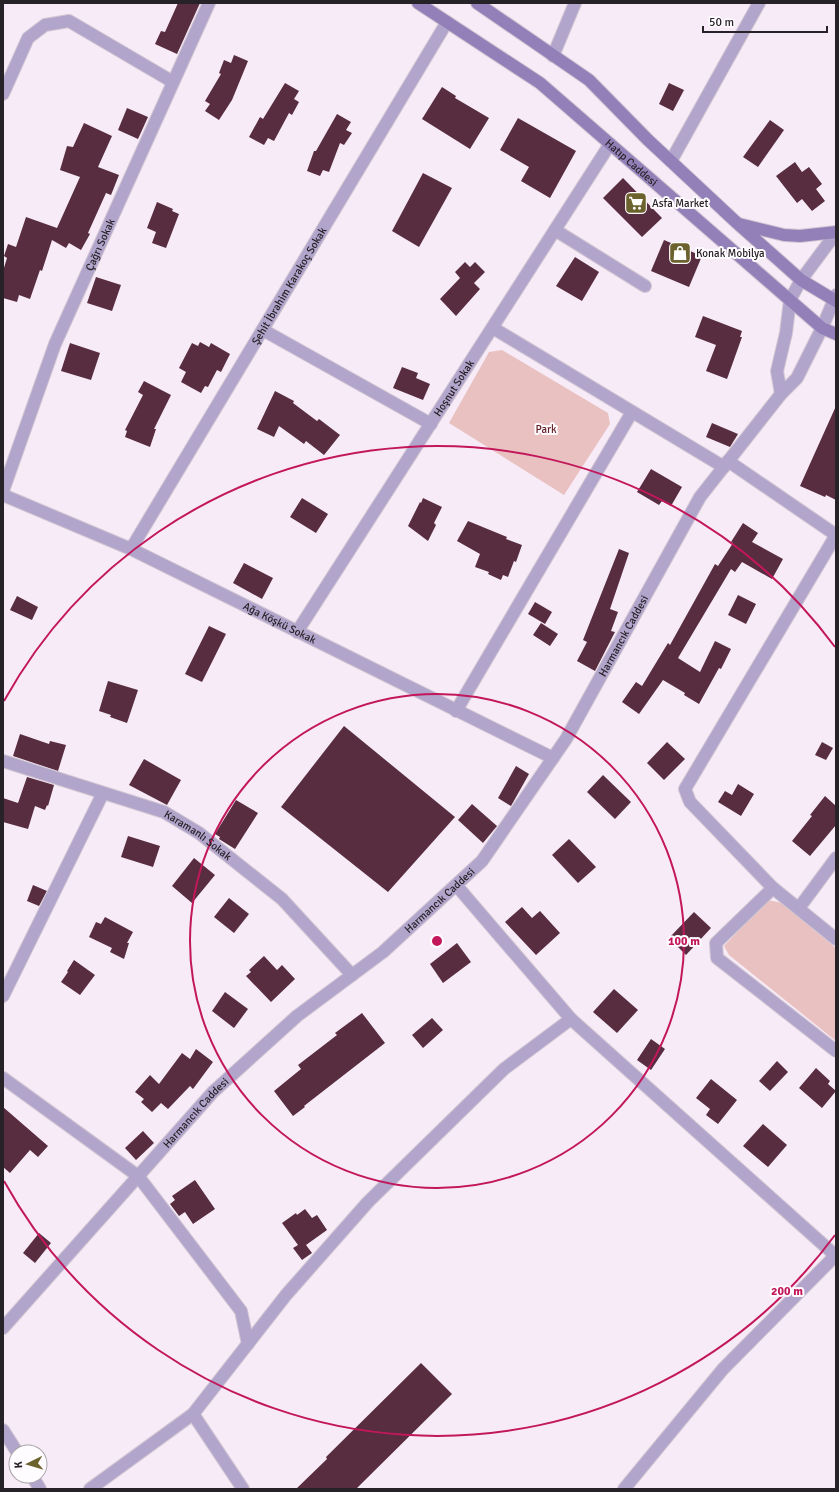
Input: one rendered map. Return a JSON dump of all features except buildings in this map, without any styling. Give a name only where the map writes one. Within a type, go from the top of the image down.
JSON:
[{"type":"main road","name":"Hatıp Caddesi","points":[[418,3],[540,83],[822,328],[836,334]]},
{"type":"main road","points":[[477,3],[589,80],[648,140],[801,280],[835,298]]},
{"type":"main road","points":[[737,223],[784,235],[800,236],[836,232]]},
{"type":"street","name":"Çağrı Sokak","points":[[3,491],[55,344],[172,82],[209,3]]},
{"type":"street","points":[[553,56],[575,3]]},
{"type":"street","points":[[672,161],[759,3]]},
{"type":"street","points":[[3,94],[28,38],[45,25],[69,21],[172,82]]},
{"type":"street","name":"Şehit İbrahim Karakoç Sokak","points":[[131,549],[448,22]]},
{"type":"street","name":"Hoşnut Sokak","points":[[297,632],[610,144]]},
{"type":"street","points":[[555,230],[646,286]]},
{"type":"street","points":[[781,394],[777,371],[786,333],[790,300],[801,280],[836,232]]},
{"type":"street","name":"Harmancık Caddesi","points":[[3,1328],[213,1092],[297,1016],[383,952],[482,861],[566,739],[700,497],[781,394],[797,378],[835,298]]},
{"type":"street","points":[[493,328],[632,412],[726,464],[836,535],[685,789],[690,802],[772,888],[836,939]]},
{"type":"street","points":[[263,330],[431,424]]},
{"type":"street","points":[[456,711],[632,412]]},
{"type":"street","name":"Ağa Köşkü Sokak","points":[[3,495],[131,549],[553,758]]},
{"type":"street","name":"Karamanlı Sokak","points":[[3,762],[164,812],[199,833],[282,899],[352,975]]},
{"type":"street","points":[[3,996],[103,793]]},
{"type":"street","points":[[799,908],[836,858]]},
{"type":"street","points":[[456,885],[571,1019],[836,1256],[723,1369],[624,1489]]},
{"type":"street","points":[[772,888],[716,942],[717,958],[836,1051]]},
{"type":"street","points":[[90,1489],[193,1414],[286,1295],[368,1202],[504,1070],[571,1019]]},
{"type":"street","points":[[3,1078],[138,1176],[241,1311],[248,1344]]},
{"type":"street","points":[[193,1414],[243,1489]]},
{"type":"street","points":[[3,1430],[12,1444]]},
{"type":"green space","name":"Park","points":[[502,350],[608,413],[610,424],[564,495],[449,423],[489,352]]},
{"type":"green space","points":[[768,900],[782,903],[836,948],[836,1041],[729,955],[724,946]]},
{"type":"place","name":"Asfa Market","points":[[636,203]]},
{"type":"place","name":"Konak Mobilya","points":[[680,253]]}]
